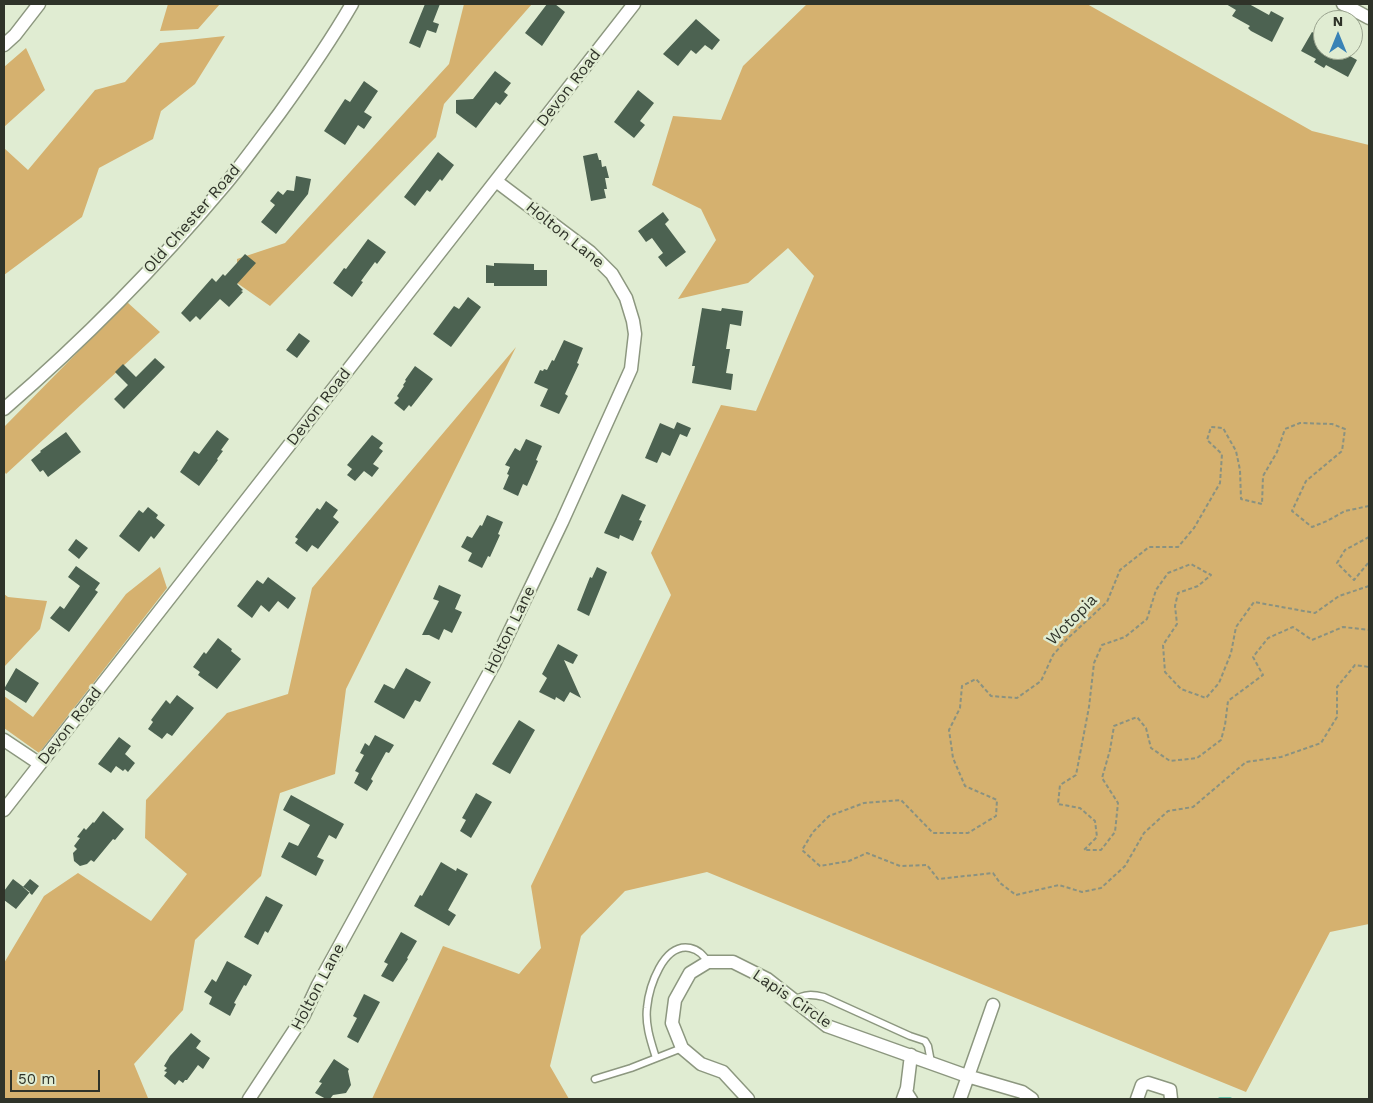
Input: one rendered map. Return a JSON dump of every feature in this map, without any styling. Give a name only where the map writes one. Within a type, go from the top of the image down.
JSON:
[{"type":"street","points":[[4,45],[15,35],[39,4]]},
{"type":"street","name":"Old Chester Road","points":[[4,409],[56,365],[172,246],[225,186],[314,65],[352,4]]},
{"type":"street","name":"Devon Road","points":[[4,810],[634,4]]},
{"type":"street","points":[[1343,4],[1369,18]]},
{"type":"street","name":"Holton Lane","points":[[249,1099],[303,1017],[318,985],[494,664],[558,530],[631,369],[635,334],[633,321],[626,298],[612,274],[590,252],[496,181]]},
{"type":"street","points":[[4,740],[40,764]]},
{"type":"street","points":[[708,962],[690,973],[675,1000],[672,1023],[682,1048],[701,1064],[723,1072],[748,1099]]},
{"type":"street","name":"Lapis Circle","points":[[708,962],[733,962],[766,979],[827,1026],[967,1076],[1022,1092],[1032,1099]]},
{"type":"street","points":[[960,1099],[993,1005]]},
{"type":"street","points":[[905,1094],[911,1055]]},
{"type":"street","points":[[1137,1099],[1142,1085],[1148,1083],[1170,1090],[1171,1099]]},
{"type":"lane","points":[[656,1058],[648,1034],[647,1010],[651,986],[660,967],[668,955],[682,948],[697,950],[704,955],[708,962]]},
{"type":"lane","points":[[794,1000],[812,994],[824,997],[910,1036],[925,1040],[931,1062]]},
{"type":"lane","points":[[595,1079],[631,1068],[682,1048]]},
{"type":"lane","points":[[905,1094],[914,1099]]},
{"type":"path","name":"Wotopia","points":[[1369,506],[1345,511],[1312,527],[1292,511],[1306,481],[1342,451],[1345,429],[1332,424],[1300,423],[1286,429],[1277,452],[1264,476],[1262,504],[1242,500],[1240,470],[1236,451],[1223,428],[1210,427],[1207,440],[1222,454],[1220,483],[1194,528],[1178,547],[1149,547],[1120,570],[1107,602],[1067,639],[1053,655],[1041,681],[1017,698],[991,696],[976,680],[962,686],[960,708],[950,730],[953,758],[965,786],[997,800],[996,816],[968,833],[932,833],[901,800],[864,803],[829,816],[813,832],[802,850],[820,866],[849,861],[867,853],[900,866],[927,865],[938,879],[994,873],[1000,883],[1016,895],[1059,885],[1082,892],[1101,888],[1125,866],[1144,833],[1168,811],[1193,807],[1246,762],[1281,757],[1321,743],[1337,717],[1337,687],[1355,665],[1369,667]]},
{"type":"path","points":[[1369,537],[1345,550],[1338,563],[1354,580],[1369,562]]},
{"type":"path","points":[[1369,586],[1339,596],[1316,613],[1254,602],[1236,627],[1231,653],[1219,684],[1206,698],[1180,689],[1165,672],[1163,645],[1177,624],[1175,606],[1178,593],[1198,586],[1210,575],[1191,564],[1168,573],[1156,590],[1147,619],[1125,637],[1102,645],[1094,663],[1089,707],[1076,775],[1060,786],[1058,804],[1080,808],[1095,821],[1097,836],[1084,850],[1101,850],[1115,832],[1118,803],[1102,778],[1114,726],[1138,717],[1146,728],[1151,748],[1170,761],[1197,758],[1221,740],[1228,701],[1263,675],[1253,657],[1268,638],[1294,627],[1312,640],[1343,627],[1369,630]]},
{"type":"shaded area","points":[[168,4],[220,4],[198,29],[160,31]]},
{"type":"shaded area","points":[[464,4],[532,4],[444,104],[436,137],[270,306],[237,283],[237,259],[285,243],[449,64]]},
{"type":"shaded area","points":[[807,4],[1087,4],[1312,131],[1369,145],[1369,924],[1330,932],[1246,1092],[707,872],[625,891],[581,936],[550,1066],[569,1099],[372,1099],[443,946],[519,974],[541,948],[531,886],[671,595],[651,553],[721,405],[756,411],[814,276],[788,248],[748,283],[678,299],[716,240],[701,209],[652,185],[673,116],[721,120],[743,66]]},
{"type":"shaded area","points":[[225,36],[195,84],[161,111],[153,139],[99,168],[82,217],[4,275],[4,148],[28,170],[95,90],[125,82],[160,43]]},
{"type":"shaded area","points":[[26,48],[45,90],[4,127],[4,67]]},
{"type":"shaded area","points":[[127,302],[160,332],[6,474],[4,471],[4,427]]},
{"type":"shaded area","points":[[516,347],[346,689],[335,774],[280,793],[261,876],[195,940],[183,1010],[134,1064],[148,1098],[4,1099],[4,963],[44,896],[78,873],[151,921],[187,874],[145,838],[146,800],[227,713],[288,694],[312,588]]},
{"type":"shaded area","points":[[160,567],[167,588],[39,753],[4,728],[4,696],[33,717],[126,594]]},
{"type":"shaded area","points":[[4,594],[8,597],[47,601],[40,629],[4,667]]},
{"type":"building","points":[[425,4],[440,4],[433,22],[439,24],[436,33],[427,30],[420,48],[409,43]]},
{"type":"building","points":[[547,4],[555,4],[565,12],[542,46],[525,33]]},
{"type":"building","points":[[1226,4],[1249,4],[1269,15],[1271,11],[1284,18],[1272,42],[1251,31],[1248,28],[1250,26],[1232,16],[1236,10]]},
{"type":"building","points":[[696,19],[720,40],[712,50],[705,45],[696,54],[691,50],[678,66],[663,54]]},
{"type":"building","points":[[1312,32],[1313,33],[1313,57],[1301,51]]},
{"type":"building","points":[[1315,60],[1357,60],[1348,77],[1326,65],[1324,68],[1314,62]]},
{"type":"building","points":[[495,71],[511,83],[504,92],[508,95],[500,105],[496,102],[476,128],[456,113],[456,100],[473,99]]},
{"type":"building","points":[[364,81],[378,91],[364,112],[372,117],[364,129],[358,125],[345,145],[324,131],[345,99],[350,102]]},
{"type":"building","points":[[638,90],[654,103],[640,121],[645,125],[634,138],[614,122]]},
{"type":"building","points":[[438,152],[454,165],[442,181],[440,179],[430,192],[427,190],[415,206],[404,197]]},
{"type":"building","points":[[597,153],[602,167],[606,166],[609,178],[605,178],[607,189],[604,189],[606,198],[591,201],[583,156]]},
{"type":"building","points":[[296,176],[311,179],[308,194],[276,234],[261,222],[275,205],[270,201],[278,191],[283,195],[287,190],[294,191]]},
{"type":"building","points":[[663,212],[669,220],[665,224],[686,252],[666,267],[658,257],[663,253],[652,238],[646,242],[638,231]]},
{"type":"building","points":[[368,239],[386,252],[377,264],[375,262],[352,297],[333,283]]},
{"type":"building","points":[[245,254],[256,263],[237,284],[243,292],[229,307],[220,299],[200,320],[196,316],[190,322],[181,313],[212,278],[216,282],[223,274],[225,276]]},
{"type":"building","points":[[494,263],[534,264],[534,270],[547,270],[547,286],[494,286],[494,283],[486,283],[486,265],[494,266]]},
{"type":"building","points":[[468,297],[481,307],[451,347],[433,334],[454,306],[459,309]]},
{"type":"building","points":[[702,308],[721,311],[722,308],[743,311],[741,326],[730,324],[726,349],[730,349],[726,373],[733,374],[731,390],[692,383],[695,366],[692,366]]},
{"type":"building","points":[[299,333],[310,341],[297,358],[286,350]]},
{"type":"building","points":[[564,340],[583,348],[577,363],[579,364],[565,394],[568,396],[559,414],[540,406],[548,389],[534,383],[540,370],[547,370],[552,360],[554,361]]},
{"type":"building","points":[[155,358],[165,367],[124,409],[114,399],[128,385],[115,372],[123,364],[136,377]]},
{"type":"building","points":[[415,366],[433,379],[411,407],[409,405],[404,411],[394,403],[399,398],[397,396],[404,386],[405,380]]},
{"type":"building","points":[[677,422],[691,428],[687,437],[680,434],[670,456],[662,452],[657,463],[645,458],[660,423],[674,429]]},
{"type":"building","points":[[217,430],[229,439],[221,450],[223,451],[218,460],[199,486],[180,472],[194,451],[199,454]]},
{"type":"building","points":[[66,432],[81,452],[48,477],[43,470],[40,472],[31,460]]},
{"type":"building","points":[[372,435],[383,443],[379,448],[383,451],[373,464],[379,468],[372,477],[364,471],[355,481],[347,475],[352,469],[347,465]]},
{"type":"building","points":[[526,439],[542,446],[536,460],[538,461],[527,486],[523,484],[518,496],[503,489],[510,467],[505,465],[515,448],[520,451]]},
{"type":"building","points":[[622,494],[646,505],[639,520],[642,521],[633,541],[620,535],[619,539],[604,533]]},
{"type":"building","points":[[326,501],[338,510],[333,517],[339,522],[318,549],[312,545],[307,552],[295,543],[298,539],[295,537],[317,508],[320,510]]},
{"type":"building","points":[[148,507],[158,515],[156,518],[165,525],[154,539],[151,536],[139,552],[119,536],[139,510],[143,513]]},
{"type":"building","points":[[487,515],[503,522],[498,534],[500,535],[490,557],[488,556],[482,568],[468,561],[472,553],[461,547],[467,536],[472,538],[480,525],[482,526]]},
{"type":"building","points":[[76,539],[88,548],[79,559],[68,550]]},
{"type":"building","points":[[76,566],[100,583],[95,590],[98,592],[69,632],[50,618],[60,606],[64,609],[80,586],[68,577]]},
{"type":"building","points":[[597,567],[607,572],[589,616],[577,610],[590,577],[592,578]]},
{"type":"building","points":[[268,577],[296,598],[288,609],[278,601],[269,612],[261,605],[252,618],[237,606],[257,580],[263,584]]},
{"type":"building","points":[[439,585],[461,595],[455,609],[462,612],[452,633],[444,629],[439,640],[429,635],[422,635],[439,601],[433,599]]},
{"type":"building","points":[[218,638],[241,659],[217,689],[198,675],[200,672],[193,667]]},
{"type":"building","points":[[558,644],[578,655],[573,664],[564,660],[581,698],[570,692],[564,702],[556,697],[555,700],[539,692],[547,678],[542,674]]},
{"type":"building","points":[[16,668],[39,683],[26,703],[4,689]]},
{"type":"building","points":[[406,668],[431,682],[420,702],[415,700],[404,719],[374,702],[384,684],[394,689]]},
{"type":"building","points":[[177,695],[194,708],[172,736],[167,733],[162,739],[148,729],[153,722],[151,720],[166,700],[170,704]]},
{"type":"building","points":[[519,720],[535,730],[510,774],[492,764]]},
{"type":"building","points":[[375,735],[394,745],[389,753],[386,752],[371,779],[373,781],[367,791],[354,783],[359,773],[355,771],[364,755],[360,753],[365,743],[369,746]]},
{"type":"building","points":[[119,737],[131,746],[125,754],[135,763],[128,772],[116,766],[111,773],[98,764]]},
{"type":"building","points":[[476,793],[492,802],[471,838],[460,831],[466,820],[462,818]]},
{"type":"building","points":[[291,795],[344,824],[336,839],[329,835],[317,857],[324,860],[316,876],[281,857],[289,842],[298,846],[310,825],[283,810]]},
{"type":"building","points":[[103,811],[124,829],[94,862],[91,860],[87,864],[80,866],[74,861],[73,853],[77,849],[74,846],[80,838],[77,837],[84,828],[86,830],[94,823]]},
{"type":"building","points":[[441,862],[456,871],[457,868],[468,874],[448,910],[456,915],[449,926],[414,906],[420,895],[422,896]]},
{"type":"building","points":[[13,879],[30,892],[16,909],[4,900],[4,891]]},
{"type":"building","points":[[30,879],[39,886],[32,895],[23,887]]},
{"type":"building","points":[[266,896],[283,905],[268,933],[265,931],[258,945],[244,937]]},
{"type":"building","points":[[401,932],[417,941],[393,982],[381,976],[388,964],[384,962]]},
{"type":"building","points":[[227,961],[252,975],[234,1003],[236,1004],[230,1016],[209,1004],[212,997],[204,992],[212,979],[216,982]]},
{"type":"building","points":[[364,994],[380,1002],[358,1043],[347,1037],[357,1018],[353,1016]]},
{"type":"building","points":[[191,1033],[201,1041],[196,1048],[210,1058],[203,1069],[198,1065],[187,1080],[183,1083],[179,1080],[175,1085],[164,1076],[167,1072],[164,1071],[167,1068],[164,1066],[170,1056]]},
{"type":"building","points":[[334,1059],[349,1069],[351,1085],[346,1093],[333,1095],[330,1099],[326,1099],[315,1093],[322,1083],[319,1082]]},
{"type":"waterway","points":[[1220,1099],[1230,1099]]}]
